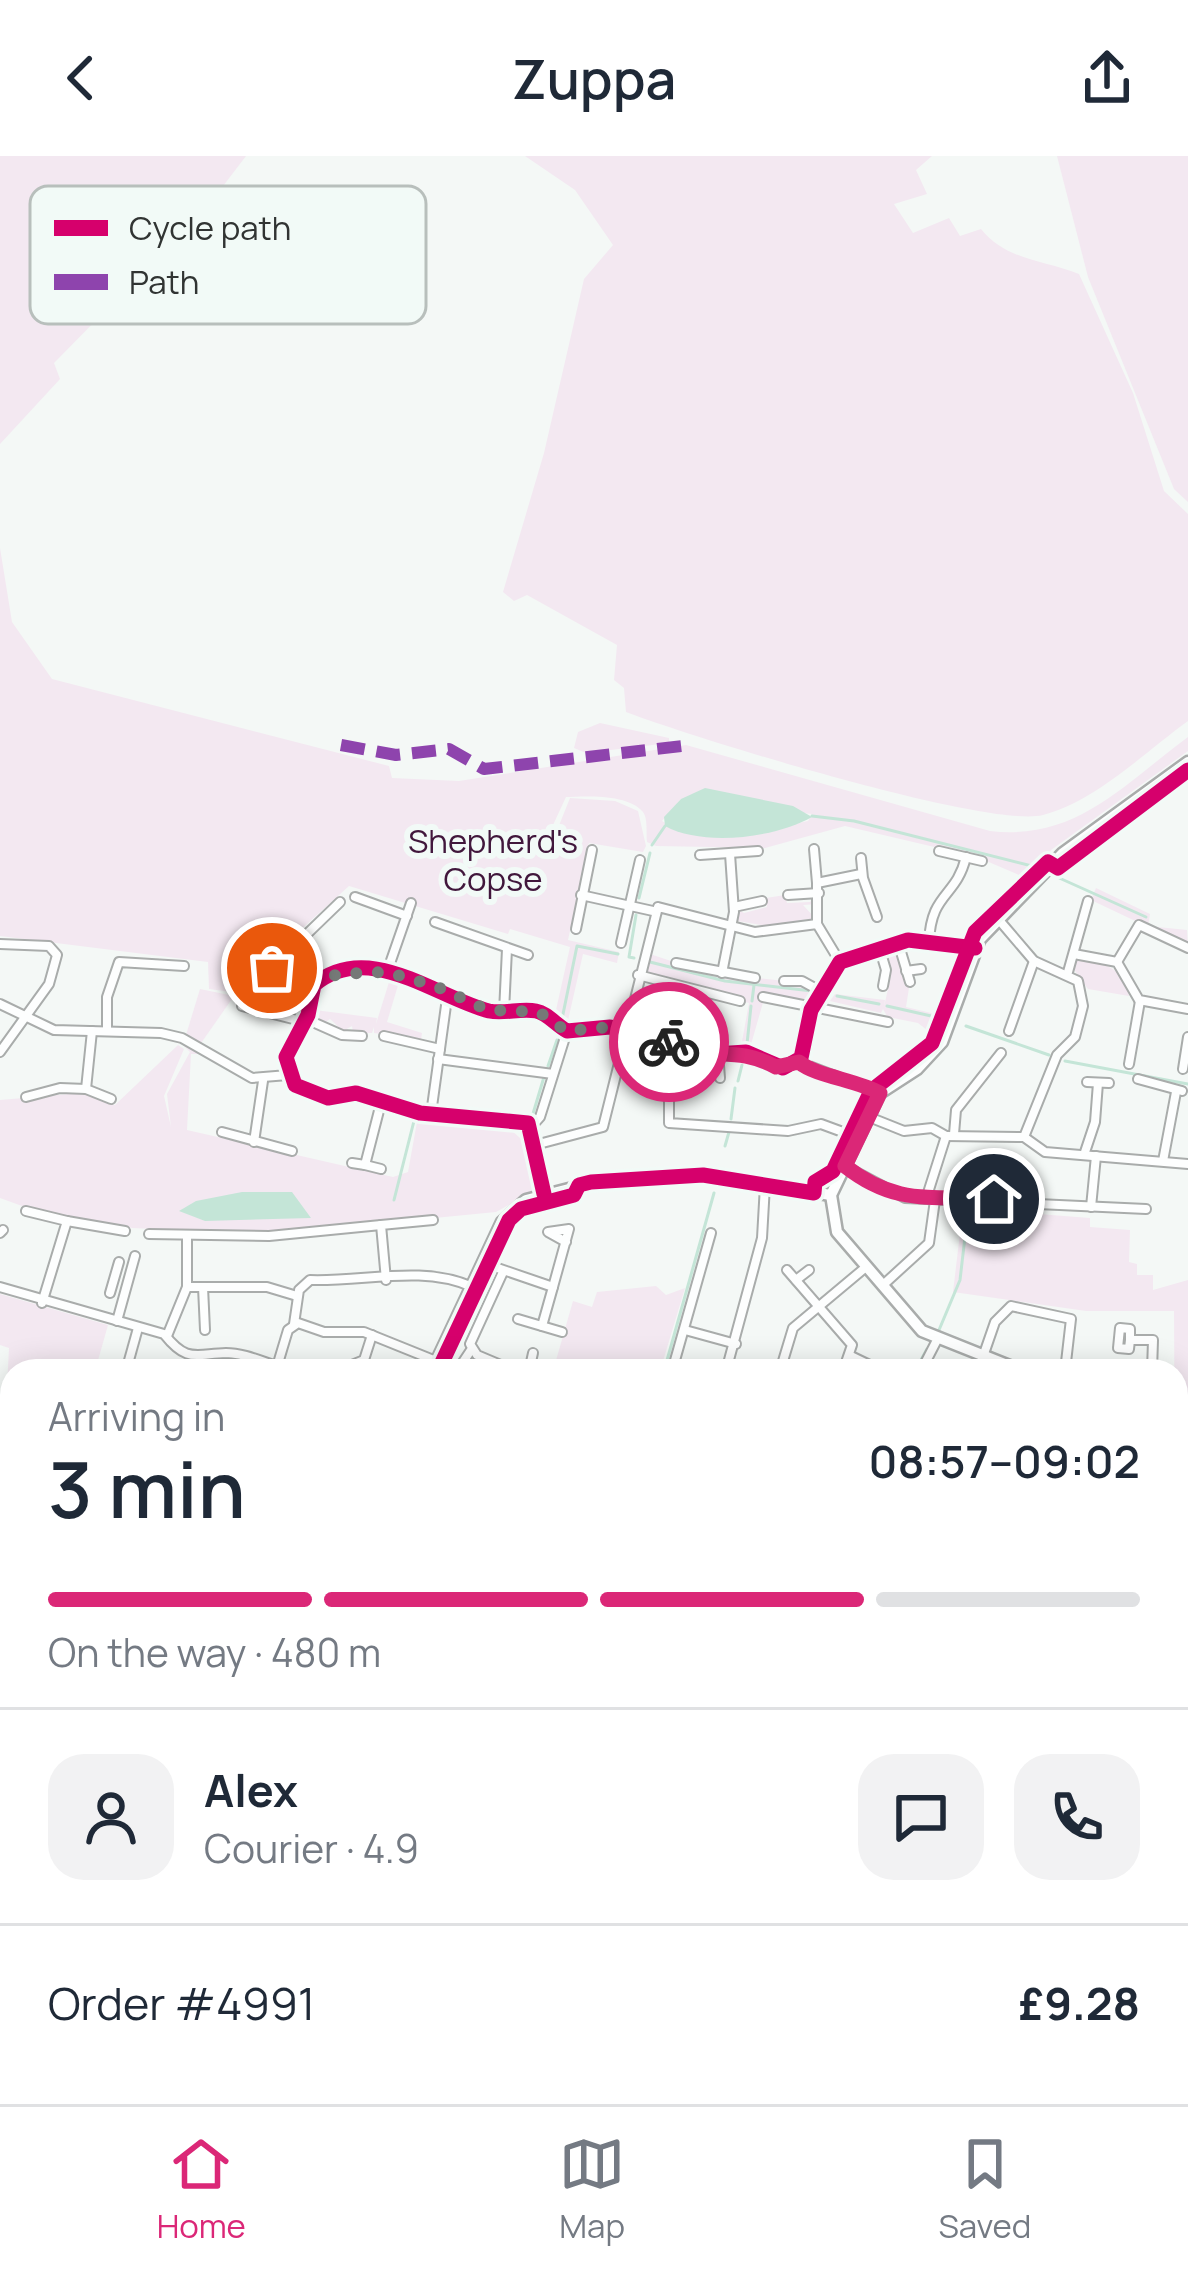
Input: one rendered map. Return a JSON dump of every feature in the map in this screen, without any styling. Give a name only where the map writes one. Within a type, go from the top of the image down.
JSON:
[{"type":"street","points":[[970,1359],[922,1331],[866,1267],[835,1228],[831,1195],[880,1093],[917,1069],[942,1042],[975,948],[1063,853],[1188,762]]},
{"type":"street","points":[[814,849],[817,923],[840,962]]},
{"type":"street","points":[[576,929],[592,850]]},
{"type":"street","points":[[700,855],[758,851]]},
{"type":"street","points":[[939,851],[982,861]]},
{"type":"street","points":[[722,973],[734,908],[730,854]]},
{"type":"street","points":[[929,942],[932,908],[959,879],[966,857]]},
{"type":"street","points":[[861,858],[877,916]]},
{"type":"street","points":[[621,943],[640,860]]},
{"type":"street","points":[[788,895],[862,874]]},
{"type":"street","points":[[581,896],[653,911],[666,906],[769,932],[817,923]]},
{"type":"street","points":[[355,897],[407,916]]},
{"type":"street","points":[[734,908],[762,901]]},
{"type":"street","points":[[1067,972],[1088,901]]},
{"type":"street","points":[[251,988],[340,902]]},
{"type":"street","points":[[387,972],[411,903]]},
{"type":"street","points":[[536,1145],[603,1127],[653,911]]},
{"type":"street","points":[[999,920],[1034,961],[1067,972],[1082,988],[1080,1019],[1072,1042],[1055,1060],[1024,1137]]},
{"type":"street","points":[[435,922],[528,955]]},
{"type":"street","points":[[1117,962],[1137,926],[1173,947],[1188,948]]},
{"type":"street","points":[[799,1062],[813,1006],[840,962],[898,942],[975,948]]},
{"type":"street","points":[[898,942],[910,982]]},
{"type":"street","points":[[0,944],[49,946],[56,953],[50,983],[0,1052]]},
{"type":"street","points":[[292,949],[319,981]]},
{"type":"street","points":[[504,1012],[507,949]]},
{"type":"street","points":[[880,950],[886,970],[883,986]]},
{"type":"street","points":[[1074,954],[1117,962],[1140,1001],[1129,1064]]},
{"type":"street","points":[[1009,1030],[1034,961]]},
{"type":"street","points":[[107,1029],[108,994],[119,962],[184,965]]},
{"type":"street","points":[[676,963],[755,978]]},
{"type":"street","points":[[906,971],[921,969]]},
{"type":"street","points":[[319,981],[338,974],[387,972],[504,1012],[539,1012],[566,1031],[610,1027],[683,1049],[746,1052],[776,1067],[799,1062],[880,1093]]},
{"type":"street","points":[[638,975],[740,1001]]},
{"type":"street","points":[[319,981],[286,1057],[288,1075],[297,1087],[323,1096],[354,1093],[431,1114],[517,1120],[532,1126]]},
{"type":"street","points":[[784,981],[802,981],[822,992]]},
{"type":"street","points":[[431,1114],[448,991]]},
{"type":"street","points":[[763,997],[883,1024]]},
{"type":"street","points":[[1140,1001],[1188,1009]]},
{"type":"street","points":[[0,1004],[58,1030],[107,1029],[181,1038],[263,1081],[288,1075]]},
{"type":"street","points":[[242,1006],[305,1020],[342,1035],[362,1036]]},
{"type":"street","points":[[86,1089],[92,1030]]},
{"type":"street","points":[[544,1194],[532,1126],[566,1031]]},
{"type":"street","points":[[384,1036],[439,1054],[553,1074]]},
{"type":"street","points":[[1183,1069],[1188,1036]]},
{"type":"street","points":[[683,1049],[666,1120],[788,1131],[821,1124],[859,1138]]},
{"type":"street","points":[[718,1053],[720,1078]]},
{"type":"street","points":[[882,1285],[929,1243],[930,1199],[956,1110],[999,1057],[1009,1070]]},
{"type":"street","points":[[1138,1079],[1179,1092],[1163,1161]]},
{"type":"street","points":[[254,1142],[263,1081]]},
{"type":"street","points":[[1084,1155],[1095,1123],[1093,1082],[1109,1083]]},
{"type":"street","points":[[26,1097],[60,1088],[86,1089],[111,1100]]},
{"type":"street","points":[[365,1165],[382,1099]]},
{"type":"street","points":[[868,1116],[904,1131],[932,1128],[950,1135],[1024,1137],[1038,1151],[1188,1163]]},
{"type":"street","points":[[222,1132],[292,1150]]},
{"type":"street","points":[[1091,1207],[1096,1156]]},
{"type":"street","points":[[352,1163],[382,1169]]},
{"type":"street","points":[[845,1166],[897,1196],[1144,1210]]},
{"type":"street","points":[[437,1359],[507,1214],[544,1194],[604,1180],[709,1170],[831,1195]]},
{"type":"street","points":[[730,1359],[762,1238],[765,1185]]},
{"type":"street","points":[[26,1211],[125,1231]]},
{"type":"street","points":[[149,1234],[269,1236],[433,1220]]},
{"type":"street","points":[[42,1303],[67,1221]]},
{"type":"street","points":[[381,1225],[386,1280]]},
{"type":"street","points":[[167,1336],[187,1286],[187,1236]]},
{"type":"street","points":[[675,1359],[709,1238],[719,1246]]},
{"type":"street","points":[[542,1326],[566,1242]]},
{"type":"street","points":[[117,1321],[135,1256]]},
{"type":"street","points":[[110,1293],[119,1262]]},
{"type":"street","points":[[483,1263],[553,1287]]},
{"type":"street","points":[[784,1359],[793,1328],[866,1267]]},
{"type":"street","points":[[787,1270],[851,1343],[849,1359]]},
{"type":"street","points":[[796,1280],[809,1270]]},
{"type":"street","points":[[465,1359],[471,1350],[470,1338],[502,1272]]},
{"type":"street","points":[[280,1359],[294,1324],[298,1296],[310,1280],[441,1274],[470,1286]]},
{"type":"street","points":[[115,1277],[128,1280]]},
{"type":"street","points":[[187,1286],[269,1287],[298,1296]]},
{"type":"street","points":[[0,1287],[167,1336],[175,1348],[202,1359],[230,1353],[248,1359]]},
{"type":"street","points":[[203,1287],[205,1330]]},
{"type":"street","points":[[982,1359],[999,1314],[1011,1306],[1071,1319],[1066,1359]]},
{"type":"street","points":[[518,1319],[562,1332]]},
{"type":"street","points":[[294,1324],[373,1335],[420,1359]]},
{"type":"street","points":[[129,1359],[138,1328]]},
{"type":"street","points":[[686,1330],[736,1344]]},
{"type":"street","points":[[363,1359],[373,1335]]},
{"type":"street","points":[[1130,1340],[1153,1336],[1152,1359]]},
{"type":"street","points":[[927,1359],[937,1340]]},
{"type":"street","points":[[471,1350],[490,1359]]},
{"type":"street","points":[[532,1359],[533,1353]]},
{"type":"street","points":[[851,1356],[857,1359]]},
{"type":"green space","points":[[0,156],[246,156],[223,186],[30,186],[30,324],[92,324],[54,363],[60,379],[0,444]]},
{"type":"green space","points":[[525,156],[932,156],[916,170],[927,194],[894,204],[913,233],[949,218],[960,236],[981,229],[1014,254],[1079,274],[1133,393],[1164,491],[1188,514],[1188,721],[1082,799],[1043,815],[1012,816],[838,778],[626,712],[624,688],[614,680],[617,645],[527,595],[514,601],[503,592],[544,453],[584,279],[613,245],[575,190]]},
{"type":"green space","points":[[1057,156],[1188,156],[1188,502],[1174,489],[1088,277]]},
{"type":"green space","name":"Shepherd's Copse","points":[[0,548],[12,622],[52,679],[389,766],[392,778],[459,781],[686,745],[990,831],[1021,832],[1048,827],[1097,806],[1188,737],[1188,751],[1051,850],[1043,867],[1026,878],[977,857],[845,826],[765,848],[656,846],[647,842],[646,818],[637,806],[607,797],[566,797],[541,851],[550,848],[570,798],[615,801],[638,811],[646,846],[643,852],[589,843],[568,940],[619,952],[617,963],[583,954],[567,1025],[554,1019],[570,947],[510,929],[508,934],[349,886],[232,992],[209,989],[208,962],[0,936]],"holes":[[[681,799],[812,814],[808,821],[715,836],[662,821]]]},
{"type":"green space","points":[[600,723],[669,738],[669,743],[586,753],[574,748],[578,732]]},
{"type":"green space","points":[[1096,888],[1150,914],[1148,926],[1187,930],[1188,946],[1091,900]]},
{"type":"green space","points":[[785,895],[787,903],[810,902],[817,895],[818,904],[803,905],[815,918],[767,926],[738,921],[737,909],[744,913],[767,907],[766,898]]},
{"type":"green space","points":[[897,951],[909,988],[906,1007],[944,1016],[935,1036],[918,1023],[868,1013],[887,1016],[883,1009],[881,1013],[830,1001],[835,994],[885,1000],[884,1007],[891,975],[887,954]]},
{"type":"green space","points":[[650,954],[704,972],[803,983],[818,991],[811,1000],[758,993],[758,1001],[763,994],[810,1002],[764,999],[750,1048],[741,1047],[749,1003],[646,974]]},
{"type":"green space","points":[[1076,961],[1095,962],[1117,972],[1129,996],[1088,989],[1073,968]]},
{"type":"green space","points":[[390,979],[399,982],[387,1022],[422,1033],[421,1040],[374,1033],[374,1027],[372,1033],[353,1033],[352,1026],[343,1031],[330,1019],[324,1023],[314,1017],[315,1010],[377,1018],[376,1024]]},
{"type":"green space","points":[[200,989],[234,996],[199,1046],[186,1035]]},
{"type":"green space","points":[[178,1040],[199,1054],[191,1054],[187,1130],[393,1177],[408,1172],[417,1122],[426,1116],[467,1125],[503,1123],[527,1144],[537,1189],[496,1212],[270,1234],[132,1228],[33,1210],[0,1198],[0,1100],[81,1093],[115,1105],[178,1045],[184,1049],[164,1096],[171,1127],[167,1094],[190,1052]]},
{"type":"green space","points":[[963,1208],[1090,1218],[1090,1227],[1130,1230],[1129,1262],[1137,1264],[1137,1275],[1153,1275],[1153,1290],[1188,1280],[1188,1359],[1174,1359],[1174,1311],[1086,1311],[953,1292]]},
{"type":"green space","points":[[656,1286],[666,1295],[685,1288],[664,1359],[556,1359],[573,1301],[592,1307],[597,1292]]},
{"type":"green space","points":[[0,1294],[108,1325],[98,1359],[8,1359],[9,1348],[0,1345]]},
{"type":"shaded area","points":[[705,788],[793,806],[812,817],[779,830],[739,837],[699,836],[665,826],[664,817],[681,799]]},
{"type":"shaded area","points":[[242,1192],[292,1192],[311,1218],[205,1221],[179,1211],[196,1201]]},
{"type":"waterway","points":[[812,816],[854,821],[1036,867]]},
{"type":"waterway","points":[[652,845],[665,826]]},
{"type":"waterway","points":[[639,898],[650,853]]},
{"type":"waterway","points":[[1057,877],[1146,917]]},
{"type":"waterway","points":[[634,958],[629,957],[636,915]]},
{"type":"waterway","points":[[562,1019],[577,946],[618,954]]},
{"type":"waterway","points":[[650,962],[725,981],[812,991]]},
{"type":"waterway","points":[[752,1001],[754,985]]},
{"type":"waterway","points":[[837,996],[879,1004]]},
{"type":"waterway","points":[[747,1044],[751,1006]]},
{"type":"waterway","points":[[887,1006],[940,1018]]},
{"type":"waterway","points":[[966,1026],[1049,1055]]},
{"type":"waterway","points":[[548,1066],[557,1040]]},
{"type":"waterway","points":[[1065,1061],[1188,1084]]},
{"type":"waterway","points":[[738,1081],[742,1065]]},
{"type":"waterway","points":[[532,1117],[544,1077]]},
{"type":"waterway","points":[[731,1119],[735,1088]]},
{"type":"waterway","points":[[394,1200],[415,1117]]},
{"type":"waterway","points":[[725,1146],[729,1132]]},
{"type":"waterway","points":[[667,1359],[714,1193]]},
{"type":"waterway","points":[[939,1330],[960,1280],[968,1211]]},
{"type":"waterway","points":[[450,1359],[489,1275]]},
{"type":"waterway","points":[[922,1359],[927,1349]]},
{"type":"marked path","points":[[341,745],[396,755],[449,749],[484,769],[682,746]]},
{"type":"cycle path","points":[[444,1359],[509,1220],[521,1209],[574,1195],[579,1185],[591,1182],[703,1175],[814,1193],[815,1182],[833,1171],[871,1091],[932,1043],[975,932],[1048,862],[1058,868],[1188,770]]},
{"type":"cycle path","points":[[544,1194],[528,1123],[420,1113],[356,1093],[328,1098],[295,1085],[286,1057],[308,1015],[314,985],[335,972],[379,970],[489,1011],[540,1012],[567,1031],[610,1027],[700,1055],[746,1052],[783,1068],[801,1058],[811,1010],[840,962],[908,940],[975,948]]},
{"type":"way so far","points":[[272,968],[292,949],[319,981],[378,970],[435,986],[488,1010],[539,1012],[566,1031],[610,1027],[669,1042]]},
{"type":"route","points":[[669,1042],[700,1055],[746,1052],[776,1067],[799,1062],[811,1071],[859,1082],[880,1093],[845,1166],[851,1172],[897,1196],[967,1202],[994,1199]]}]
